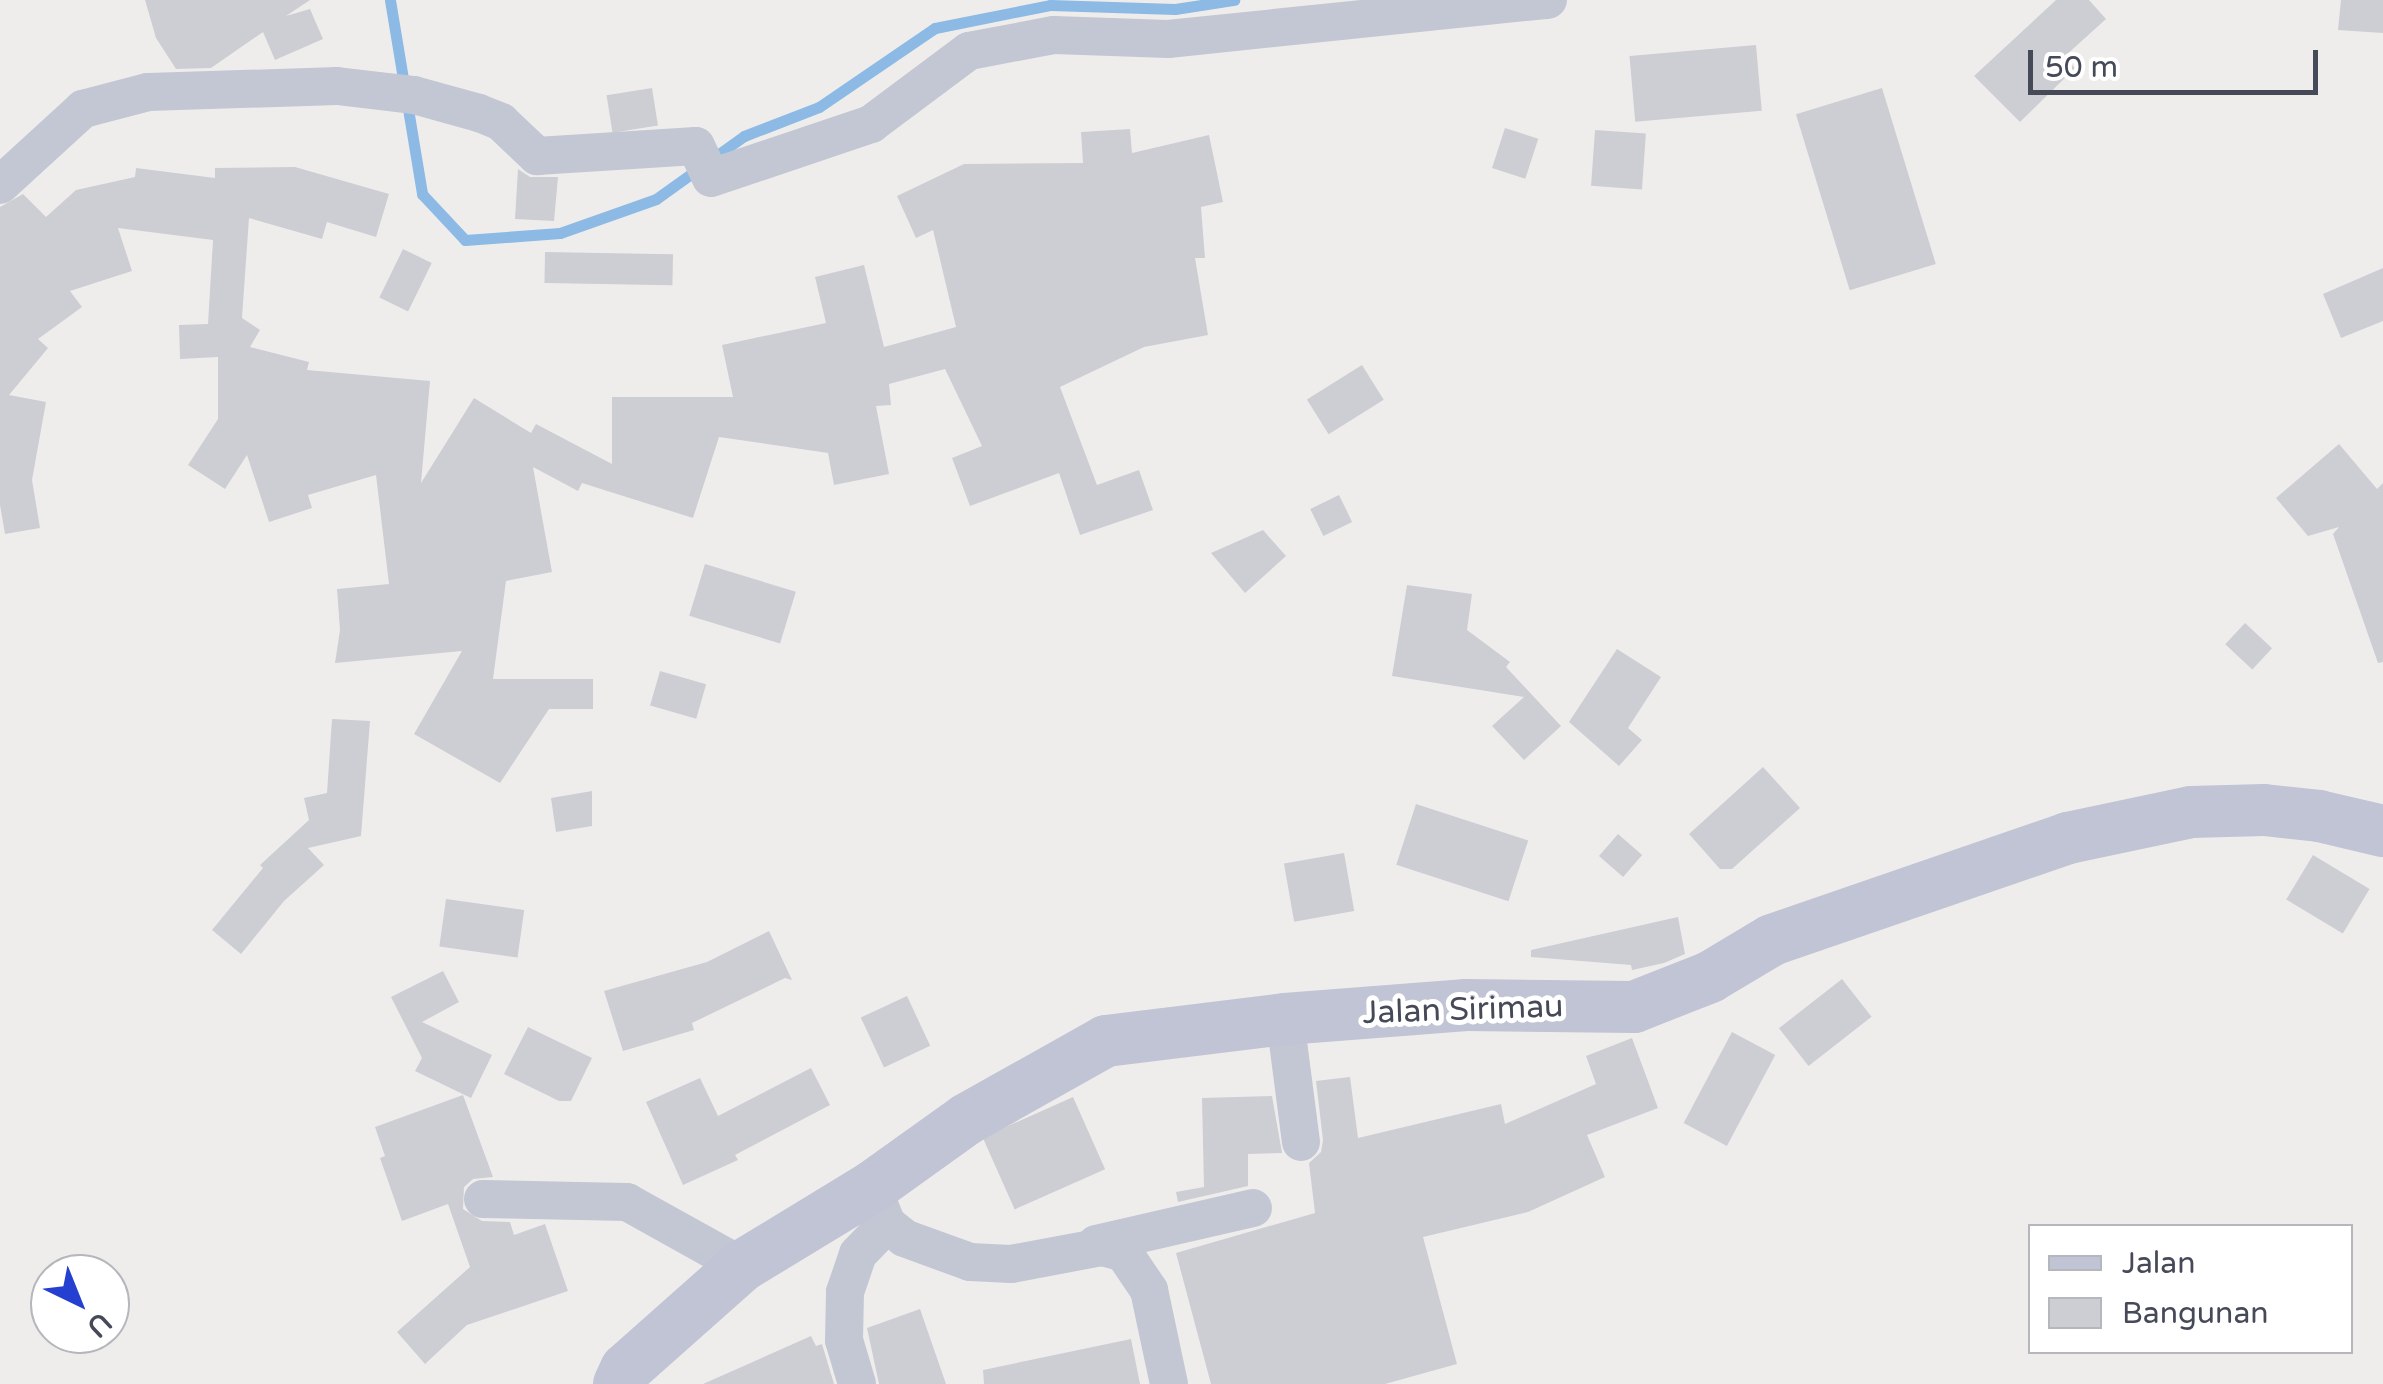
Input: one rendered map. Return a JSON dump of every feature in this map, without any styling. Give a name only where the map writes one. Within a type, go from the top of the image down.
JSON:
[{"type":"main road","name":"Jalan Sirimau","points":[[619,1384],[626,1369],[742,1266],[879,1206],[968,1119],[1106,1041],[1285,1019],[1466,1005],[1634,1007],[1710,978],[1772,940],[2068,838],[2191,812],[2282,812],[2383,831]]},
{"type":"street","points":[[0,186],[83,109],[132,96],[337,86],[397,93],[501,122],[537,156],[703,162],[870,124],[968,51],[1054,35],[1168,39],[1548,0]]},
{"type":"street","points":[[1285,1019],[1302,1142]]},
{"type":"street","points":[[483,1199],[627,1202],[742,1266]]},
{"type":"street","points":[[857,1384],[844,1340],[845,1292],[879,1206],[904,1238],[989,1266],[1102,1246]]},
{"type":"street","points":[[1169,1384],[1149,1290],[1124,1253],[1096,1244],[1253,1208]]},
{"type":"building","points":[[145,0],[310,0],[286,16],[310,9],[323,39],[275,60],[263,32],[211,68],[176,69],[156,38]]},
{"type":"building","points":[[2056,0],[2089,0],[2106,19],[2064,57],[2075,68],[2020,122],[1974,76]]},
{"type":"building","points":[[2341,0],[2383,0],[2383,33],[2338,30]]},
{"type":"building","points":[[1756,45],[1762,111],[1635,122],[1629,56]]},
{"type":"building","points":[[652,88],[658,126],[613,133],[607,95]]},
{"type":"building","points":[[1882,88],[1936,264],[1850,290],[1796,114]]},
{"type":"building","points":[[1505,128],[1538,139],[1525,179],[1492,168]]},
{"type":"building","points":[[1130,129],[1132,153],[1209,135],[1223,202],[1201,207],[1205,258],[1195,258],[1208,335],[1144,347],[1060,387],[1097,485],[1139,470],[1153,510],[1080,535],[1059,473],[970,506],[952,458],[982,446],[945,369],[889,384],[891,405],[876,406],[889,474],[834,485],[828,453],[719,437],[693,518],[582,483],[578,491],[533,467],[552,572],[506,581],[493,679],[593,679],[593,709],[549,709],[500,783],[414,734],[462,651],[335,663],[340,630],[337,589],[389,584],[376,475],[308,495],[312,508],[269,522],[247,455],[225,489],[188,465],[218,419],[218,357],[180,359],[179,325],[208,324],[213,240],[118,228],[132,271],[70,291],[82,307],[38,339],[48,348],[9,395],[46,402],[32,480],[40,528],[5,534],[0,505],[0,207],[23,194],[46,217],[76,190],[135,177],[136,168],[215,178],[215,168],[295,167],[389,194],[376,237],[327,222],[322,239],[249,218],[242,318],[260,330],[250,347],[309,362],[307,370],[430,381],[421,483],[474,398],[531,433],[536,424],[612,464],[612,397],[733,397],[722,345],[826,323],[815,277],[864,265],[884,347],[956,327],[933,230],[916,238],[897,196],[964,164],[1083,163],[1081,132]]},
{"type":"building","points":[[1595,130],[1646,134],[1642,189],[1591,186]]},
{"type":"building","points":[[518,169],[530,177],[558,177],[554,221],[515,219]]},
{"type":"building","points":[[403,249],[432,263],[408,312],[379,298]]},
{"type":"building","points":[[545,252],[673,254],[672,285],[544,283]]},
{"type":"building","points":[[2383,268],[2383,321],[2341,338],[2323,294]]},
{"type":"building","points":[[1362,365],[1384,400],[1329,434],[1307,399]]},
{"type":"building","points":[[2339,444],[2377,489],[2383,483],[2383,662],[2378,663],[2333,534],[2339,527],[2308,536],[2276,498]]},
{"type":"building","points":[[1339,495],[1352,522],[1323,536],[1310,509]]},
{"type":"building","points":[[1263,530],[1286,556],[1245,593],[1211,553]]},
{"type":"building","points":[[705,564],[796,592],[780,643],[689,616]]},
{"type":"building","points":[[1407,585],[1472,594],[1467,630],[1510,662],[1506,667],[1561,726],[1524,760],[1492,726],[1524,697],[1392,676]]},
{"type":"building","points":[[2245,623],[2272,648],[2252,669],[2225,644]]},
{"type":"building","points":[[1617,649],[1661,677],[1628,728],[1642,740],[1619,766],[1569,722]]},
{"type":"building","points":[[660,671],[706,684],[696,719],[650,706]]},
{"type":"building","points":[[332,719],[370,721],[361,836],[308,848],[324,865],[284,901],[241,954],[212,930],[263,868],[260,865],[309,820],[304,798],[327,793]]},
{"type":"building","points":[[1763,767],[1800,808],[1732,869],[1720,869],[1689,834]]},
{"type":"building","points":[[592,791],[592,826],[556,832],[551,798]]},
{"type":"building","points":[[1416,804],[1528,840],[1508,901],[1396,865]]},
{"type":"building","points":[[1618,834],[1642,855],[1623,877],[1599,856]]},
{"type":"building","points":[[1344,853],[1354,911],[1294,922],[1284,864]]},
{"type":"building","points":[[2313,855],[2370,889],[2343,934],[2286,900]]},
{"type":"building","points":[[446,899],[524,910],[518,958],[439,947]]},
{"type":"building","points":[[1678,917],[1685,954],[1664,963],[1632,970],[1631,965],[1531,957],[1531,950]]},
{"type":"building","points":[[769,931],[792,980],[785,978],[692,1023],[694,1030],[623,1051],[604,991],[707,962]]},
{"type":"building","points":[[443,971],[459,1002],[422,1022],[492,1055],[471,1098],[415,1071],[422,1058],[391,997]]},
{"type":"building","points":[[1842,979],[1872,1017],[1809,1066],[1779,1028]]},
{"type":"building","points":[[907,996],[930,1046],[884,1067],[861,1018]]},
{"type":"building","points":[[528,1027],[592,1058],[571,1101],[559,1101],[504,1074]]},
{"type":"building","points":[[1732,1032],[1775,1055],[1727,1146],[1684,1123]]},
{"type":"building","points":[[1632,1038],[1658,1108],[1587,1135],[1605,1177],[1528,1212],[1423,1237],[1457,1364],[1385,1384],[1211,1384],[1176,1253],[1315,1213],[1309,1163],[1321,1152],[1323,1140],[1316,1081],[1350,1077],[1358,1138],[1501,1104],[1505,1124],[1596,1084],[1586,1056]]},
{"type":"building","points":[[811,1068],[830,1105],[735,1155],[738,1160],[683,1185],[646,1102],[700,1078],[718,1116]]},
{"type":"building","points":[[463,1095],[493,1177],[473,1179],[464,1187],[463,1209],[482,1221],[510,1222],[514,1235],[545,1224],[568,1291],[467,1325],[425,1364],[397,1332],[470,1267],[448,1204],[402,1221],[380,1158],[385,1156],[375,1127]]},
{"type":"building","points":[[1272,1096],[1282,1153],[1248,1154],[1248,1186],[1178,1202],[1176,1192],[1204,1187],[1202,1098]]},
{"type":"building","points":[[1073,1097],[1105,1169],[1015,1209],[983,1137]]},
{"type":"building","points":[[920,1309],[946,1384],[879,1384],[867,1328]]},
{"type":"building","points":[[811,1336],[816,1346],[822,1344],[834,1384],[703,1384]]},
{"type":"building","points":[[1131,1339],[1140,1384],[984,1384],[983,1370]]},
{"type":"waterway","points":[[390,0],[422,194],[465,240],[560,233],[656,199],[744,136],[819,107],[935,28],[1050,5],[1175,9],[1234,0]]}]
